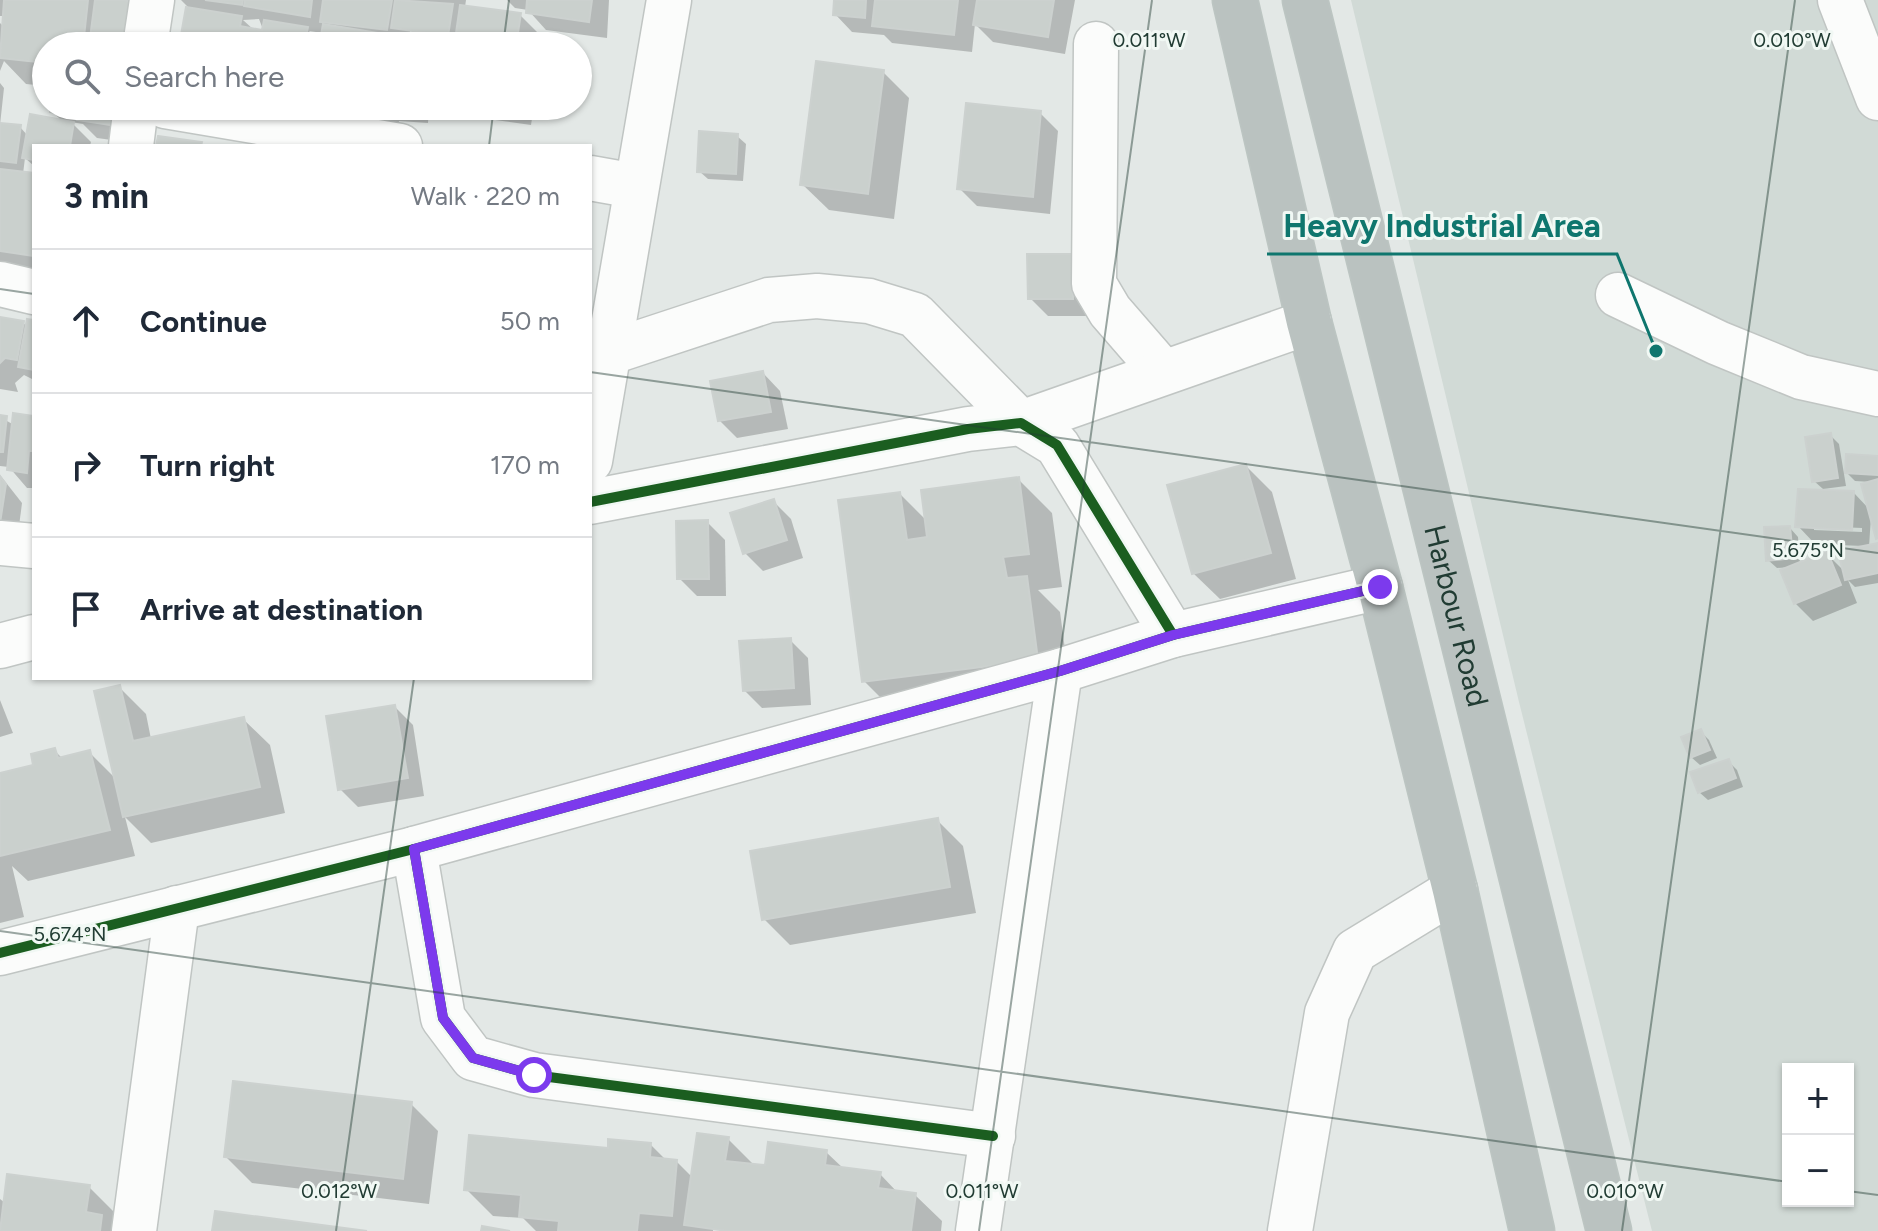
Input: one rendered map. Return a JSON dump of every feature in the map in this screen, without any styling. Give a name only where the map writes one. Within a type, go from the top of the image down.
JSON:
[{"type":"highway","points":[[1235,0],[1309,322],[1380,587],[1455,890],[1532,1231]]},
{"type":"highway","name":"Harbour Road","points":[[1305,0],[1609,1231]]},
{"type":"street","points":[[147,32],[152,0]]},
{"type":"street","points":[[592,449],[669,0]]},
{"type":"street","points":[[1840,0],[1878,98]]},
{"type":"street","points":[[1096,44],[1094,284],[1110,311],[1162,371]]},
{"type":"street","points":[[131,144],[134,120]]},
{"type":"street","points":[[247,120],[388,144]]},
{"type":"street","points":[[592,178],[635,186]]},
{"type":"street","points":[[0,284],[32,292]]},
{"type":"street","points":[[1618,295],[1718,343],[1801,377],[1878,394]]},
{"type":"street","points":[[608,353],[769,300],[817,296],[869,301],[915,315],[1021,423],[1057,445],[1173,635]]},
{"type":"street","points":[[592,502],[968,429],[1021,423],[1162,371],[1309,322]]},
{"type":"street","points":[[0,543],[32,546]]},
{"type":"street","points":[[0,953],[414,849],[1060,671],[1173,635],[1380,587]]},
{"type":"street","points":[[0,646],[32,638]]},
{"type":"street","points":[[978,1231],[1060,671]]},
{"type":"street","points":[[414,849],[443,1018],[473,1058],[534,1075],[993,1136]]},
{"type":"street","points":[[1290,1231],[1327,1013],[1355,951],[1455,890]]},
{"type":"street","points":[[134,1231],[177,908]]},
{"type":"shaded area","points":[[1351,0],[1878,0],[1878,1231],[1652,1231],[1519,702]]},
{"type":"building","points":[[4,0],[88,0],[85,32],[32,32],[32,61],[0,58]]},
{"type":"building","points":[[95,0],[124,0],[142,5],[139,32],[91,32]]},
{"type":"building","points":[[205,0],[243,0],[242,5]]},
{"type":"building","points":[[245,0],[312,0],[310,17],[244,6]]},
{"type":"building","points":[[323,0],[392,0],[387,30],[320,22]]},
{"type":"building","points":[[395,0],[453,4],[449,32],[391,28]]},
{"type":"building","points":[[527,0],[592,0],[589,22],[526,13]]},
{"type":"building","points":[[834,0],[866,0],[865,18],[833,15]]},
{"type":"building","points":[[875,0],[958,0],[954,35],[872,26]]},
{"type":"building","points":[[977,0],[1054,0],[1048,37],[973,25]]},
{"type":"building","points":[[460,5],[521,13],[518,32],[456,32]]},
{"type":"building","points":[[186,7],[242,16],[240,26],[262,30],[264,20],[308,27],[307,32],[182,32]]},
{"type":"building","points":[[323,24],[372,32],[322,32]]},
{"type":"building","points":[[816,61],[884,70],[868,194],[800,185]]},
{"type":"building","points":[[966,103],[1041,111],[1033,197],[957,189]]},
{"type":"building","points":[[30,114],[32,120],[74,122],[70,144],[32,144],[32,160],[22,158]]},
{"type":"building","points":[[77,120],[125,120],[124,127]]},
{"type":"building","points":[[0,123],[21,125],[16,163],[0,161]]},
{"type":"building","points":[[699,131],[738,134],[736,174],[697,172]]},
{"type":"building","points":[[158,136],[202,142],[202,144],[156,144]]},
{"type":"building","points":[[0,169],[32,173],[32,256],[0,251]]},
{"type":"building","points":[[1027,254],[1073,254],[1073,299],[1028,299]]},
{"type":"building","points":[[0,317],[24,321],[17,360],[5,358],[0,363]]},
{"type":"building","points":[[27,319],[32,320],[32,370],[18,367]]},
{"type":"building","points":[[763,371],[771,412],[718,421],[710,381]]},
{"type":"building","points":[[13,413],[32,416],[32,451],[29,451],[27,473],[7,470]]},
{"type":"building","points":[[0,415],[7,416],[3,452],[0,452]]},
{"type":"building","points":[[1831,433],[1838,478],[1812,482],[1805,437]]},
{"type":"building","points":[[1846,454],[1878,456],[1878,475],[1845,473]]},
{"type":"building","points":[[1246,464],[1271,553],[1192,574],[1167,485]]},
{"type":"building","points":[[0,476],[6,484],[0,523]]},
{"type":"building","points":[[1019,477],[1029,554],[1003,557],[1007,578],[1027,576],[1038,660],[862,682],[838,500],[900,492],[907,540],[927,537],[921,490]]},
{"type":"building","points":[[1878,479],[1878,538],[1876,539],[1861,484]]},
{"type":"building","points":[[1798,489],[1854,491],[1852,530],[1795,527]]},
{"type":"building","points":[[774,499],[787,540],[743,554],[730,513]]},
{"type":"building","points":[[708,520],[709,579],[677,579],[676,521]]},
{"type":"building","points":[[1790,526],[1793,558],[1766,561],[1764,527]]},
{"type":"building","points":[[1878,543],[1878,573],[1845,580],[1838,551]]},
{"type":"building","points":[[1827,551],[1841,585],[1794,604],[1780,570]]},
{"type":"building","points":[[791,638],[794,688],[743,691],[739,641]]},
{"type":"building","points":[[120,685],[133,741],[244,717],[260,787],[123,817],[94,691]]},
{"type":"building","points":[[395,705],[408,778],[338,790],[326,716]]},
{"type":"building","points":[[1701,729],[1710,750],[1690,758],[1681,737]]},
{"type":"building","points":[[55,748],[58,758],[90,750],[110,830],[0,856],[0,773],[33,765],[31,754]]},
{"type":"building","points":[[1729,759],[1736,778],[1698,793],[1690,772]]},
{"type":"building","points":[[938,818],[950,887],[762,920],[750,851]]},
{"type":"building","points":[[233,1081],[412,1102],[403,1179],[224,1157]]},
{"type":"building","points":[[697,1133],[729,1137],[725,1161],[765,1165],[768,1142],[827,1150],[825,1165],[881,1172],[878,1188],[916,1193],[911,1231],[727,1231],[684,1225]]},
{"type":"building","points":[[469,1135],[608,1148],[608,1139],[651,1143],[650,1157],[677,1160],[672,1216],[639,1213],[637,1231],[558,1231],[559,1221],[519,1217],[521,1195],[464,1190]]},
{"type":"building","points":[[7,1174],[90,1185],[86,1212],[102,1215],[100,1231],[0,1231]]},
{"type":"building","points":[[215,1211],[367,1231],[212,1231]]},
{"type":"building","points":[[482,1226],[510,1231],[481,1231]]},
{"type":"cycle path","points":[[592,502],[968,429],[1021,423],[1057,445],[1173,635]]},
{"type":"cycle path","points":[[0,953],[414,849],[1060,671],[1173,635],[1380,587]]},
{"type":"cycle path","points":[[414,849],[443,1018],[473,1058],[534,1075],[993,1136]]},
{"type":"place","name":"Heavy Industrial Area","points":[[1656,351]]},
{"type":"route","points":[[534,1075],[473,1058],[443,1018],[414,849],[1060,671],[1173,635],[1380,587]]}]
